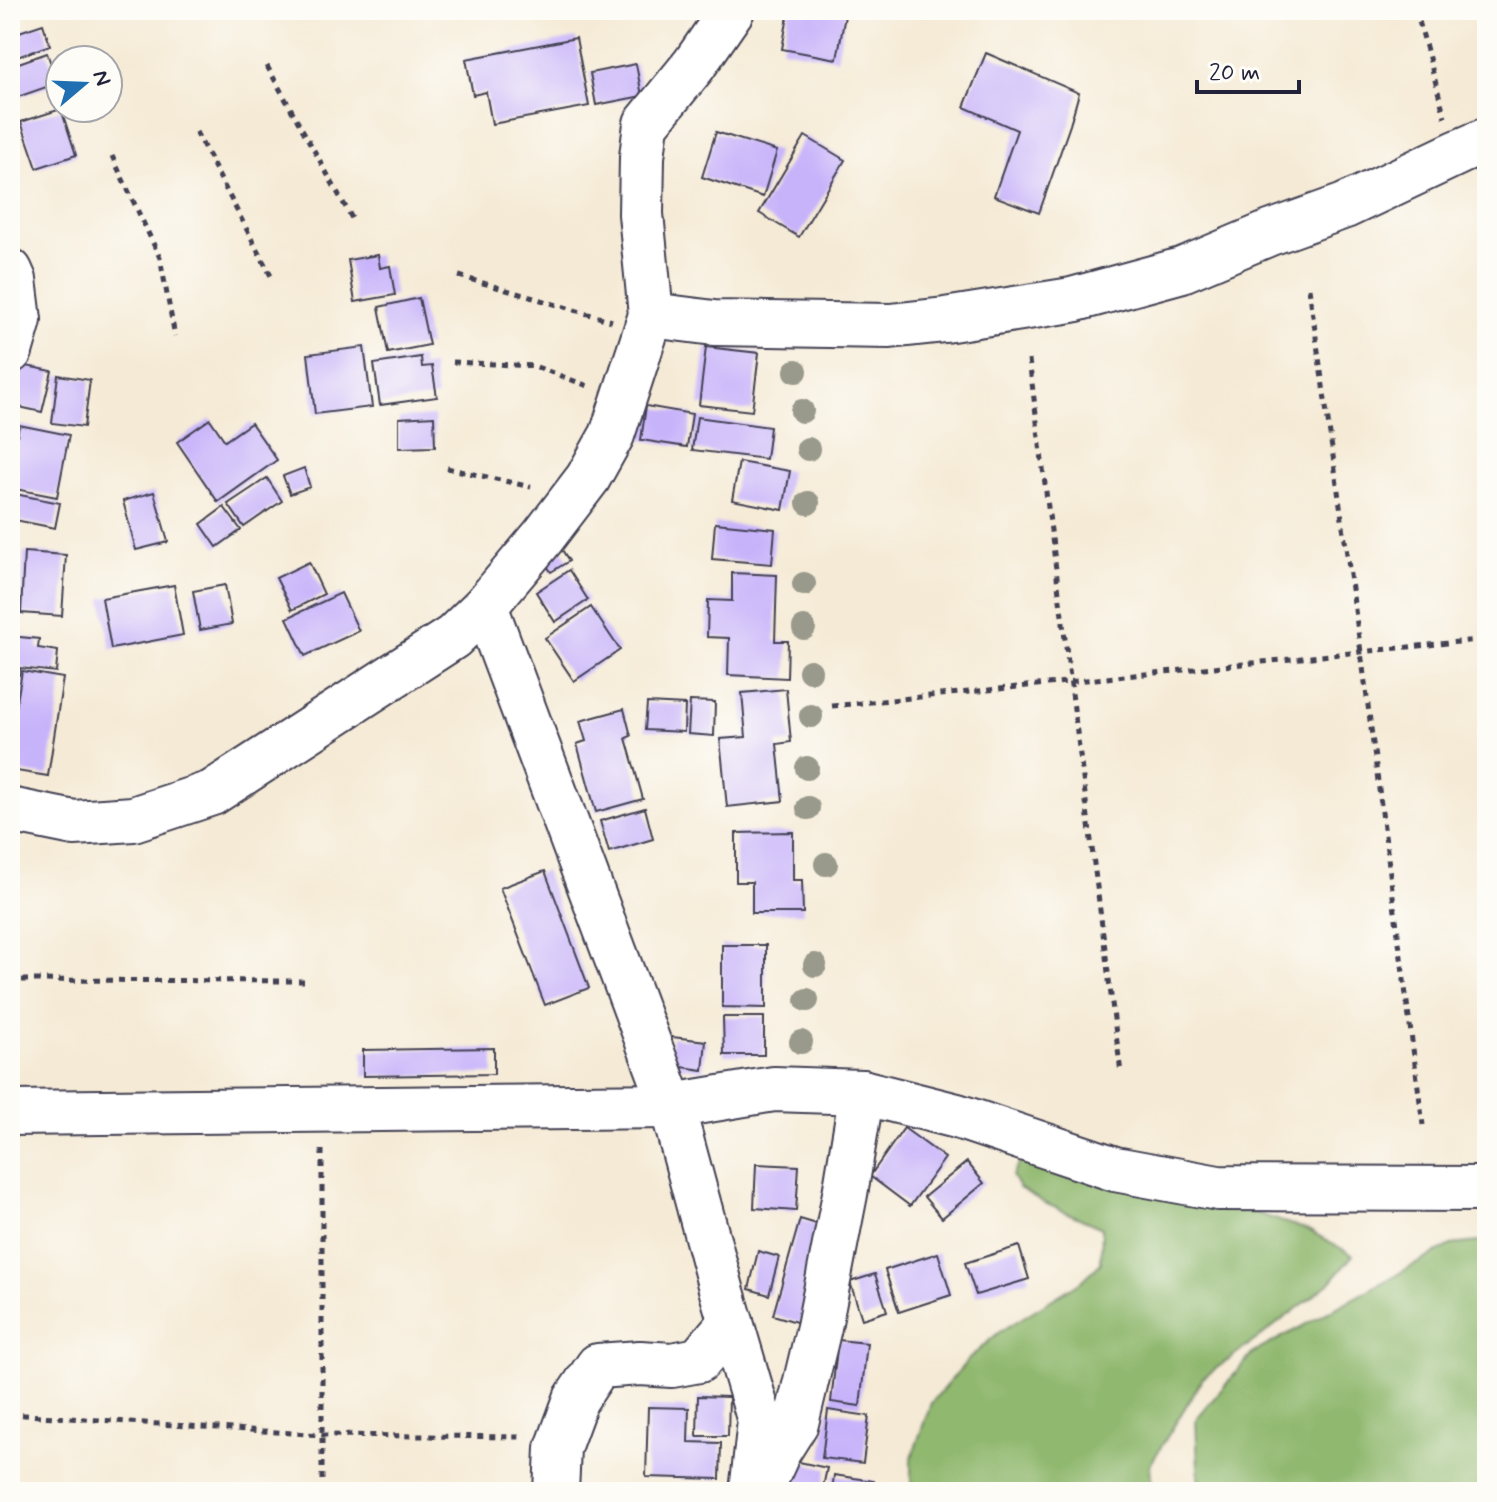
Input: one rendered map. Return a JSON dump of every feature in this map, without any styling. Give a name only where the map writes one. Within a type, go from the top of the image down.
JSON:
[{"type":"street","points":[[10,810],[74,823],[133,819],[212,793],[453,637],[485,606],[588,478],[612,435],[636,319],[646,124],[694,65],[732,10]]},
{"type":"street","points":[[636,319],[890,326],[1072,300],[1182,270],[1345,206],[1487,140]]},
{"type":"street","points":[[10,271],[19,320],[10,351]]},
{"type":"street","points":[[485,606],[672,1106],[760,1421],[752,1492]]},
{"type":"street","points":[[10,1113],[672,1106],[774,1089],[862,1092],[957,1116],[1115,1169],[1218,1188],[1487,1189]]},
{"type":"street","points":[[759,1492],[796,1423],[819,1327],[862,1092]]},
{"type":"street","points":[[556,1492],[558,1448],[576,1399],[598,1366],[640,1363],[672,1365],[699,1360],[731,1322]]},
{"type":"path","points":[[1416,10],[1447,124]]},
{"type":"path","points":[[267,66],[354,222]]},
{"type":"path","points":[[196,132],[271,276]]},
{"type":"path","points":[[112,156],[160,258],[175,336]]},
{"type":"path","points":[[1486,238],[1487,245]]},
{"type":"path","points":[[459,276],[636,319]]},
{"type":"path","points":[[1309,288],[1361,652],[1423,1125]]},
{"type":"path","points":[[1029,360],[1121,1073]]},
{"type":"path","points":[[453,362],[534,366],[600,390]]},
{"type":"path","points":[[447,468],[544,490]]},
{"type":"path","points":[[832,706],[1487,639]]},
{"type":"path","points":[[10,980],[305,981]]},
{"type":"path","points":[[322,1135],[322,1492]]},
{"type":"path","points":[[10,1414],[322,1435],[532,1438]]},
{"type":"green space","points":[[1033,1157],[1219,1201],[1308,1230],[1353,1255],[1329,1284],[1203,1378],[1150,1465],[1152,1492],[911,1492],[911,1460],[931,1403],[969,1359],[998,1333],[1083,1280],[1101,1263],[1102,1228],[1019,1188],[1012,1176],[1019,1163]]},
{"type":"green space","points":[[1487,1241],[1487,1492],[1199,1492],[1196,1419],[1253,1353],[1451,1245]]},
{"type":"building","points":[[789,10],[846,10],[837,59],[782,49]]},
{"type":"building","points":[[43,24],[50,44],[12,59],[10,35]]},
{"type":"building","points":[[576,38],[589,106],[492,124],[486,92],[473,95],[466,59]]},
{"type":"building","points":[[986,53],[1079,93],[1039,213],[994,196],[1017,130],[964,107]]},
{"type":"building","points":[[44,54],[44,88],[12,99],[10,66]]},
{"type":"building","points":[[636,64],[642,96],[596,105],[590,73]]},
{"type":"building","points":[[44,115],[44,124],[66,124],[76,155],[37,168],[21,122]]},
{"type":"building","points":[[716,132],[777,151],[763,197],[702,177]]},
{"type":"building","points":[[805,136],[845,160],[799,237],[759,213]]},
{"type":"building","points":[[378,255],[380,268],[390,266],[395,295],[355,302],[348,260]]},
{"type":"building","points":[[419,298],[429,345],[388,353],[379,307]]},
{"type":"building","points":[[364,347],[372,407],[315,414],[308,354]]},
{"type":"building","points":[[706,347],[759,353],[752,411],[699,405]]},
{"type":"building","points":[[421,357],[422,367],[432,366],[437,397],[380,405],[374,364]]},
{"type":"building","points":[[16,364],[52,371],[42,412],[10,405]]},
{"type":"building","points":[[58,375],[90,380],[84,427],[52,423]]},
{"type":"building","points":[[646,406],[692,414],[687,447],[641,440]]},
{"type":"building","points":[[434,416],[435,447],[399,448],[399,418]]},
{"type":"building","points":[[697,417],[770,427],[766,459],[692,450]]},
{"type":"building","points":[[210,419],[225,441],[251,423],[277,460],[218,502],[177,442]]},
{"type":"building","points":[[19,425],[69,435],[57,497],[10,488],[10,435],[17,436]]},
{"type":"building","points":[[739,462],[790,471],[783,510],[732,500]]},
{"type":"building","points":[[304,468],[310,487],[290,494],[283,476]]},
{"type":"building","points":[[267,478],[282,501],[244,527],[228,504]]},
{"type":"building","points":[[154,492],[168,542],[136,550],[123,501]]},
{"type":"building","points":[[10,493],[60,503],[55,528],[10,519]]},
{"type":"building","points":[[224,507],[241,530],[217,547],[201,524]]},
{"type":"building","points":[[715,523],[775,529],[772,564],[712,559]]},
{"type":"building","points":[[559,545],[569,561],[551,572],[541,556]]},
{"type":"building","points":[[24,552],[66,555],[62,616],[21,613]]},
{"type":"building","points":[[309,562],[324,594],[292,610],[276,578]]},
{"type":"building","points":[[569,570],[588,600],[555,622],[536,592]]},
{"type":"building","points":[[732,573],[777,575],[775,641],[788,641],[787,678],[728,675],[729,638],[707,637],[708,600],[732,601]]},
{"type":"building","points":[[174,585],[183,635],[111,649],[102,598]]},
{"type":"building","points":[[225,585],[232,624],[200,630],[193,591]]},
{"type":"building","points":[[341,593],[359,631],[305,656],[287,618]]},
{"type":"building","points":[[591,607],[620,650],[574,681],[545,638]]},
{"type":"building","points":[[10,636],[39,639],[38,648],[58,651],[56,672],[20,668],[19,675],[10,674]]},
{"type":"building","points":[[22,671],[63,678],[48,776],[10,770],[10,744]]},
{"type":"building","points":[[786,689],[791,742],[777,744],[783,801],[727,807],[720,739],[746,737],[742,693]]},
{"type":"building","points":[[690,701],[715,702],[714,736],[688,734]]},
{"type":"building","points":[[647,703],[685,705],[684,732],[645,730]]},
{"type":"building","points":[[624,709],[631,736],[626,738],[643,799],[596,812],[577,744],[586,741],[580,721]]},
{"type":"building","points":[[645,808],[653,839],[609,852],[600,821]]},
{"type":"building","points":[[793,832],[793,880],[802,880],[803,913],[752,913],[752,882],[736,882],[736,833]]},
{"type":"building","points":[[545,871],[589,988],[545,1005],[500,888]]},
{"type":"building","points":[[722,945],[766,945],[766,1008],[722,1007]]},
{"type":"building","points":[[723,1017],[764,1017],[764,1055],[724,1055]]},
{"type":"building","points":[[672,1037],[706,1041],[703,1070],[668,1065]]},
{"type":"building","points":[[494,1048],[494,1074],[363,1076],[363,1050]]},
{"type":"building","points":[[904,1128],[945,1158],[910,1206],[870,1176]]},
{"type":"building","points":[[967,1162],[984,1183],[942,1218],[924,1197]]},
{"type":"building","points":[[756,1164],[799,1166],[796,1211],[754,1208]]},
{"type":"building","points":[[800,1219],[830,1228],[803,1324],[773,1315]]},
{"type":"building","points":[[1019,1246],[1029,1279],[976,1295],[965,1263]]},
{"type":"building","points":[[758,1251],[779,1257],[769,1295],[749,1289]]},
{"type":"building","points":[[938,1253],[951,1295],[899,1312],[885,1270]]},
{"type":"building","points":[[875,1274],[887,1311],[862,1319],[850,1282]]},
{"type":"building","points":[[838,1340],[867,1343],[860,1406],[831,1402]]},
{"type":"building","points":[[698,1396],[729,1397],[728,1436],[697,1436]]},
{"type":"building","points":[[648,1407],[689,1408],[688,1442],[721,1443],[720,1479],[646,1477]]},
{"type":"building","points":[[828,1410],[869,1416],[863,1463],[822,1458]]},
{"type":"building","points":[[790,1460],[827,1468],[822,1492],[783,1491]]},
{"type":"building","points":[[834,1475],[874,1481],[873,1492],[832,1492]]}]
